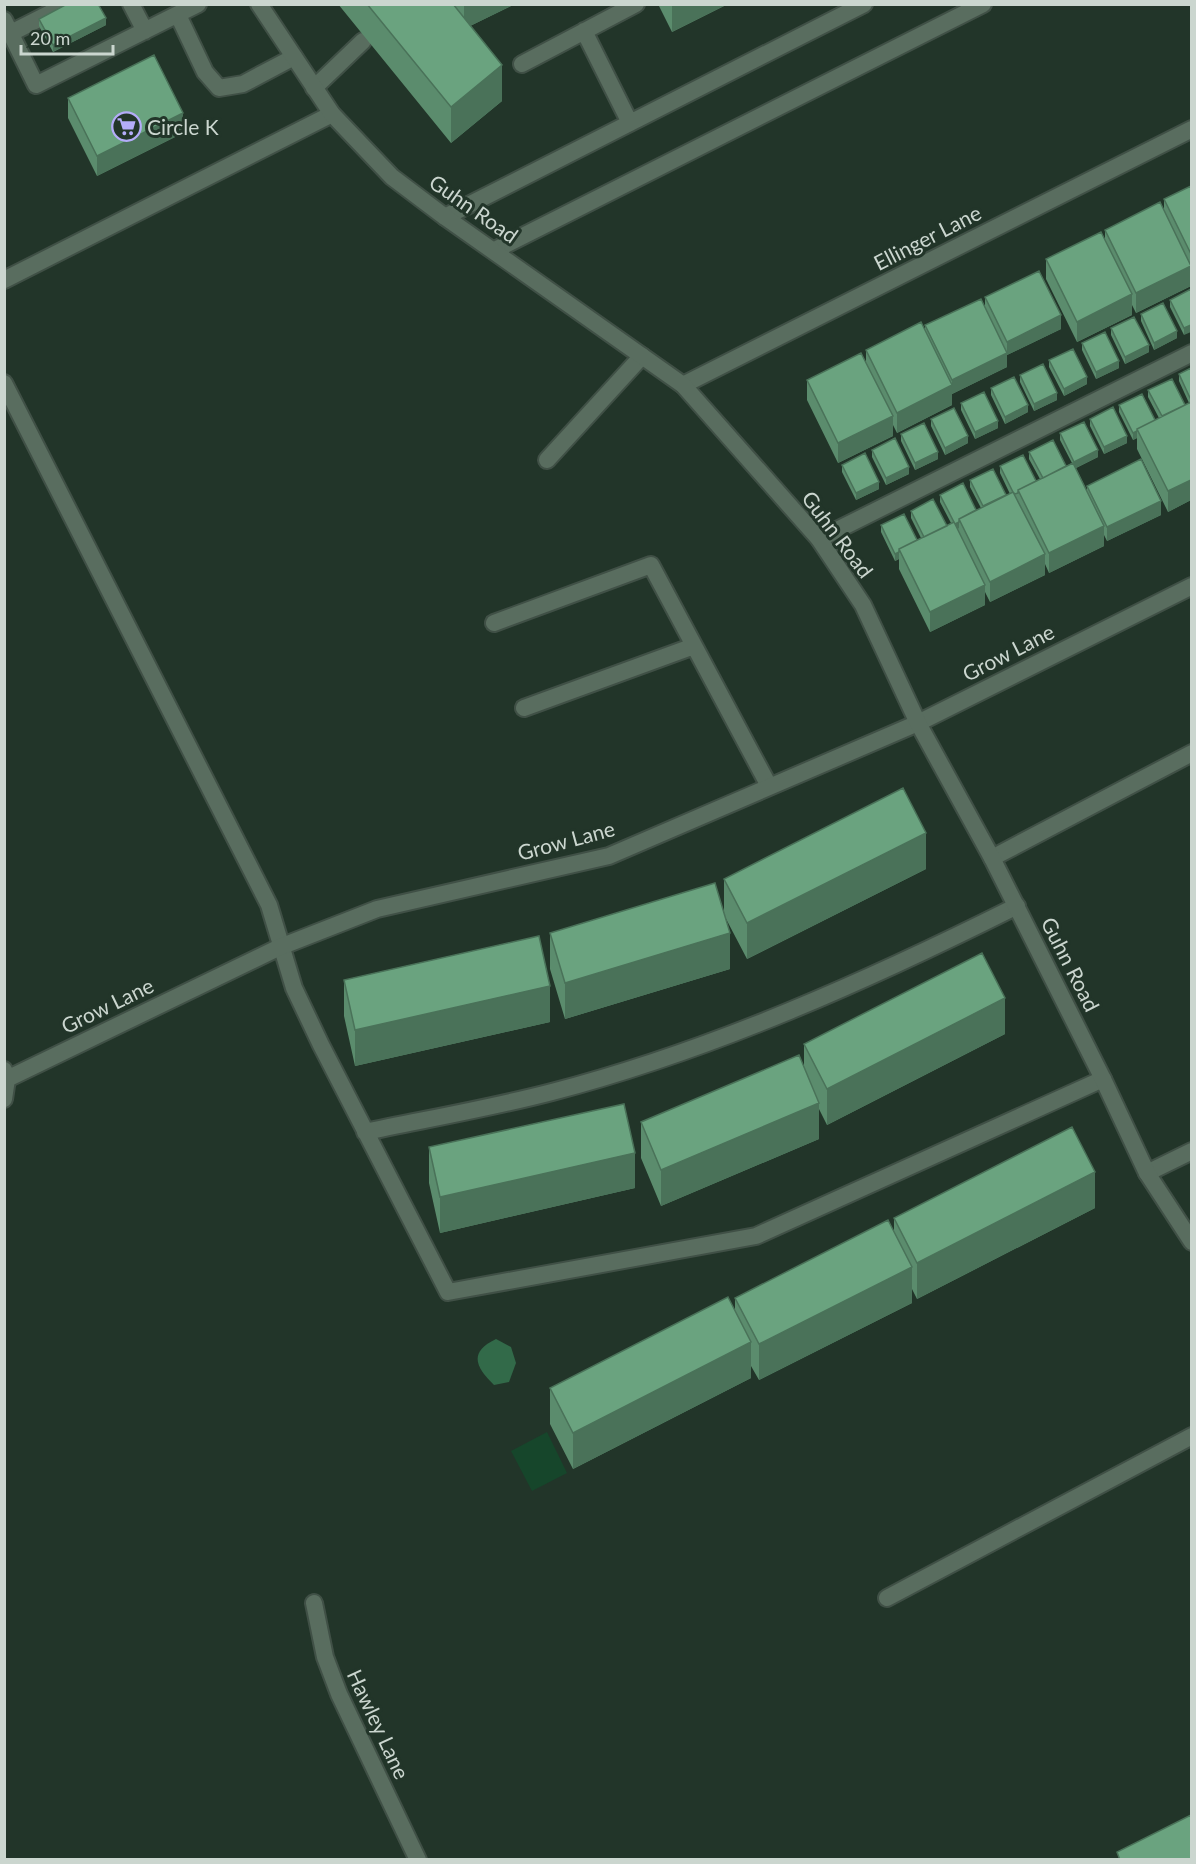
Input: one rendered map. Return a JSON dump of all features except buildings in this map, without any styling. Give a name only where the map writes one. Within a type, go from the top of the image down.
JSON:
[{"type":"street","points":[[68,4],[8,26],[36,85],[198,4]]},
{"type":"street","points":[[131,4],[144,31]]},
{"type":"street","name":"Guhn Road","points":[[259,4],[332,114],[392,177],[683,385],[819,539],[863,605],[918,723],[1017,906],[1148,1173],[1191,1242]]},
{"type":"street","points":[[522,64],[636,4]]},
{"type":"street","points":[[445,217],[864,4]]},
{"type":"street","points":[[495,250],[983,4]]},
{"type":"street","points":[[178,15],[205,72],[219,88],[243,84],[294,57]]},
{"type":"street","points":[[584,31],[630,123]]},
{"type":"street","points":[[315,88],[363,41]]},
{"type":"street","points":[[4,280],[332,114]]},
{"type":"street","name":"Ellinger Lane","points":[[683,385],[1191,129]]},
{"type":"street","points":[[819,539],[1191,353]]},
{"type":"street","points":[[547,460],[642,356]]},
{"type":"street","points":[[4,382],[269,905],[279,947],[294,988],[448,1292],[756,1236],[1103,1079]]},
{"type":"street","points":[[494,623],[651,565],[769,786]]},
{"type":"street","name":"Grow Lane","points":[[6,1074],[279,947],[377,909],[609,856],[918,723],[1191,586]]},
{"type":"street","points":[[524,708],[694,646]]},
{"type":"street","points":[[992,858],[1191,753]]},
{"type":"street","points":[[365,1132],[552,1092],[669,1055],[778,1015],[1017,906]]},
{"type":"street","points":[[4,1099],[6,1074]]},
{"type":"street","points":[[1148,1173],[1191,1151]]},
{"type":"street","points":[[887,1598],[1191,1437]]},
{"type":"street","name":"Hawley Lane","points":[[314,1603],[325,1657],[339,1694],[418,1860]]},
{"type":"shaded area","points":[[496,1339],[511,1347],[516,1363],[509,1382],[494,1385],[483,1373],[478,1355],[487,1344]]},
{"type":"shaded area","points":[[547,1432],[567,1473],[532,1491],[511,1451]]},
{"type":"place","name":"Circle K","points":[[126,126]]}]
